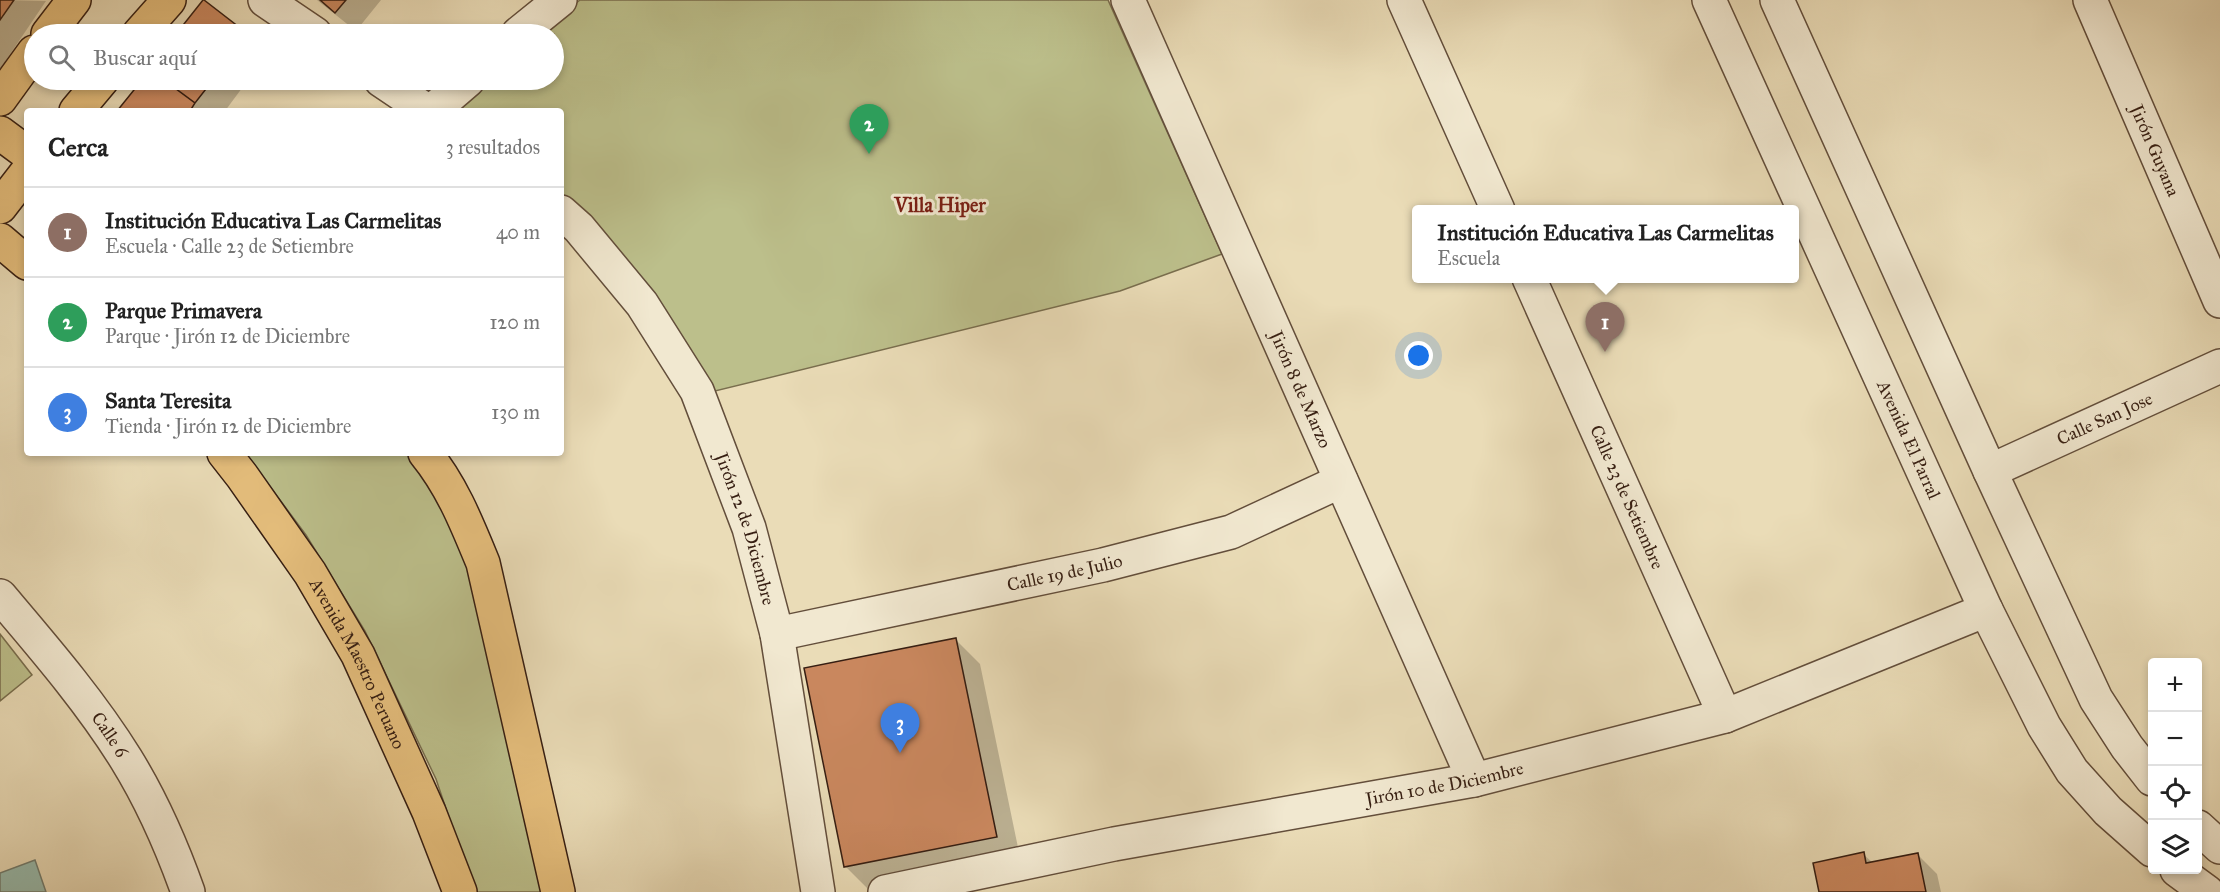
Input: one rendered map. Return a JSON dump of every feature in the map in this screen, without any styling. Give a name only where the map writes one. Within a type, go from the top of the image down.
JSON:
[{"type":"main road","points":[[56,24],[74,0]]},
{"type":"main road","points":[[148,24],[170,0]]},
{"type":"main road","points":[[0,99],[24,65]]},
{"type":"main road","points":[[79,108],[94,90]]},
{"type":"main road","points":[[0,133],[24,151]]},
{"type":"main road","points":[[0,207],[24,176]]},
{"type":"main road","points":[[0,240],[24,260]]},
{"type":"main road","name":"Avenida Maestro Peruano","points":[[226,456],[310,573],[358,655],[429,812],[460,892]]},
{"type":"main road","points":[[427,456],[438,469],[464,516],[483,563],[558,892]]},
{"type":"street","points":[[265,0],[300,24]]},
{"type":"street","points":[[530,24],[560,0]]},
{"type":"street","name":"Jirón 8 de Marzo","points":[[1128,0],[1474,780]]},
{"type":"street","points":[[1404,0],[1496,205]]},
{"type":"street","name":"Avenida El Parral","points":[[1709,0],[1986,610],[2044,726],[2072,771],[2108,811],[2148,846]]},
{"type":"street","points":[[1777,0],[2096,699],[2127,747],[2148,774]]},
{"type":"street","name":"Jirón Guyana","points":[[2090,0],[2220,301]]},
{"type":"street","points":[[396,90],[423,108]]},
{"type":"street","points":[[435,108],[456,90]]},
{"type":"street","name":"Jirón 12 de Diciembre","points":[[564,215],[579,228],[642,304],[697,391],[749,528],[777,634],[818,892]]},
{"type":"street","name":"Calle 23 de Setiembre","points":[[1531,283],[1725,716]]},
{"type":"street","name":"Calle San Jose","points":[[1990,471],[2220,366]]},
{"type":"street","name":"Calle 19 de Julio","points":[[777,634],[1103,565],[1232,532],[1341,481]]},
{"type":"street","name":"Calle 6","points":[[0,596],[68,676],[126,760],[173,849],[188,892]]},
{"type":"street","name":"Jirón 10 de Diciembre","points":[[885,892],[1114,844],[1474,780],[1725,716],[1986,610]]},
{"type":"street","points":[[2202,831],[2220,847]]},
{"type":"street","points":[[2182,874],[2207,892]]},
{"type":"green space","points":[[580,0],[1108,0],[1222,254],[1120,291],[711,392],[564,201],[564,108],[454,108],[473,90],[564,90],[564,24],[550,24]]},
{"type":"green space","points":[[247,456],[412,456],[443,502],[473,567],[542,892],[474,892],[436,779],[365,631],[306,535]]},
{"type":"green space","points":[[0,634],[32,675],[0,701]]},
{"type":"shaded area","points":[[35,860],[46,892],[0,892],[0,873]]},
{"type":"building","points":[[0,0],[14,0],[0,20]]},
{"type":"building","points":[[204,0],[235,24],[184,24]]},
{"type":"building","points":[[320,0],[346,0],[335,13]]},
{"type":"building","points":[[134,90],[177,90],[195,103],[192,108],[119,108]]},
{"type":"building","points":[[177,90],[205,90],[195,103]]},
{"type":"building","points":[[956,638],[997,837],[844,867],[804,668]]},
{"type":"building","points":[[1864,852],[1866,863],[1918,853],[1926,892],[1819,892],[1813,863]]},
{"type":"place","name":"Parque Primavera","points":[[869,154]]},
{"type":"place","name":"Institución Educativa Las Carmelitas","points":[[1605,352]]},
{"type":"place","name":"Santa Teresita","points":[[900,753]]},
{"type":"district","name":"Villa Hiper","points":[[940,205]]}]
